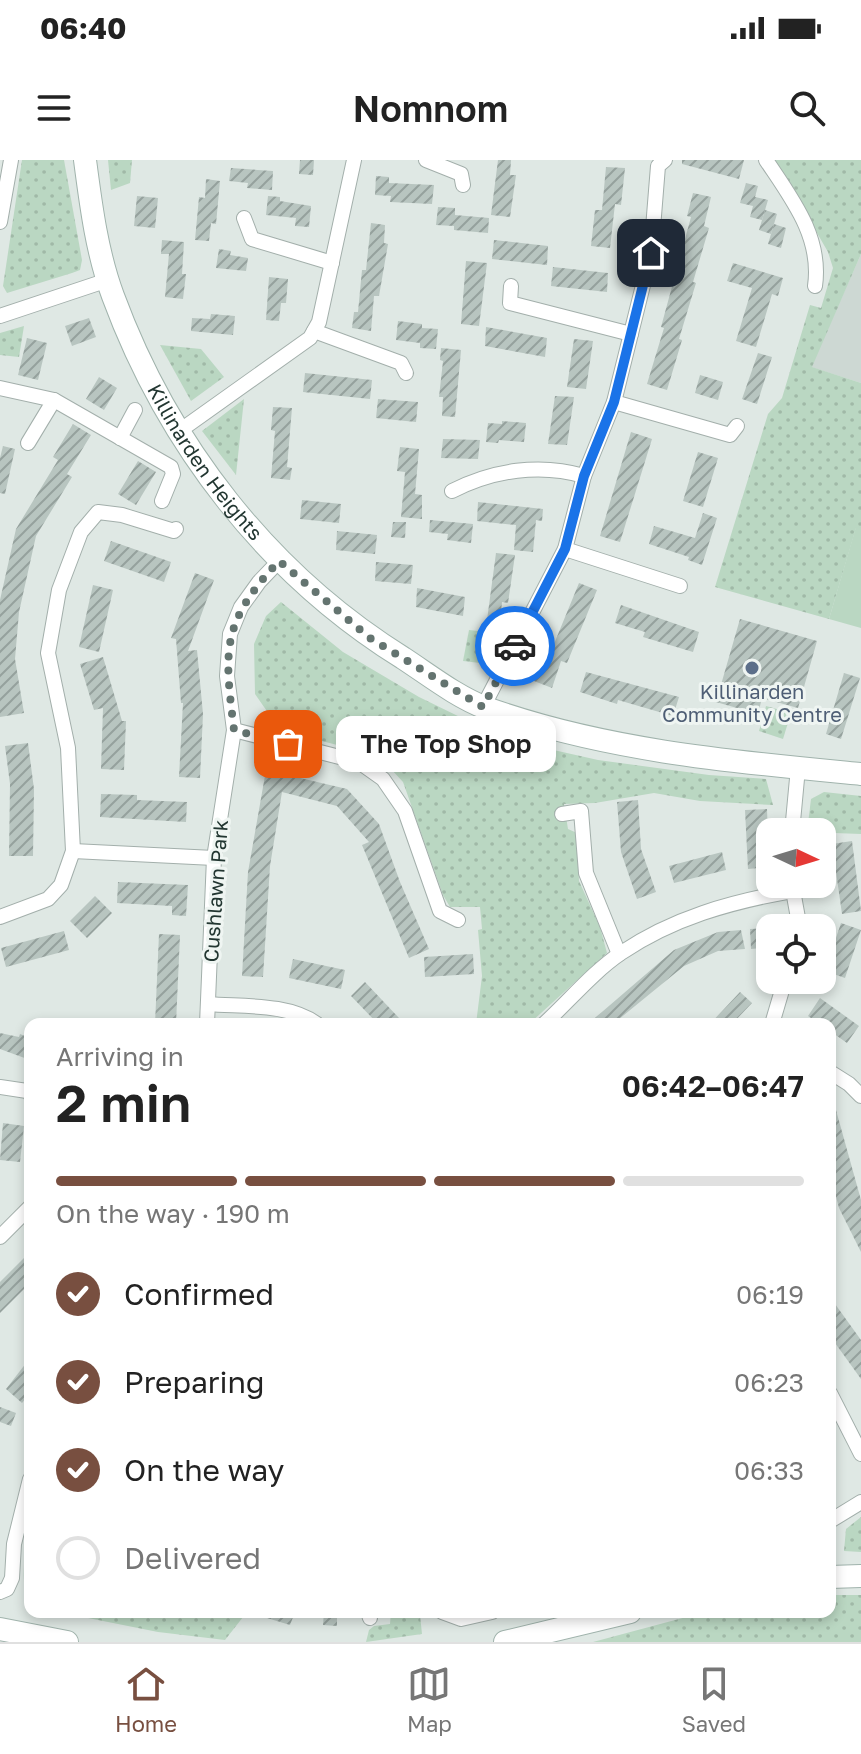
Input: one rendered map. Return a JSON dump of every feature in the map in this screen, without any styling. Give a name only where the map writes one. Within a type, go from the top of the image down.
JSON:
[{"type":"street","points":[[0,222],[11,160]]},
{"type":"street","name":"Killinarden Heights","points":[[85,160],[91,211],[108,280],[145,371],[178,432],[201,469],[279,561],[370,638],[483,707],[570,733],[681,755],[861,774]]},
{"type":"street","points":[[178,432],[310,338],[319,322],[354,160]]},
{"type":"street","points":[[426,160],[461,174],[463,185]]},
{"type":"street","points":[[766,160],[804,218],[814,243],[818,267],[815,286]]},
{"type":"street","points":[[483,707],[565,549],[584,476],[614,402],[651,253],[656,162]]},
{"type":"street","points":[[244,218],[252,239],[332,263]]},
{"type":"street","points":[[0,316],[108,280]]},
{"type":"street","points":[[511,286],[510,303],[631,334]]},
{"type":"street","points":[[314,331],[401,363],[406,373]]},
{"type":"street","points":[[0,391],[54,400],[171,467],[173,474],[162,501]]},
{"type":"street","points":[[28,443],[54,400]]},
{"type":"street","points":[[614,402],[730,435],[737,426]]},
{"type":"street","points":[[120,438],[135,410]]},
{"type":"street","points":[[452,491],[532,468],[556,469],[584,476]]},
{"type":"street","points":[[0,917],[48,899],[61,885],[73,851],[68,748],[48,653],[59,590],[81,532],[98,512],[176,529]]},
{"type":"street","points":[[565,549],[680,586]]},
{"type":"street","name":"Cushlawn Park","points":[[207,1018],[214,858],[234,730],[227,676],[230,634],[241,607],[279,561]]},
{"type":"street","points":[[234,730],[359,762],[383,779],[405,811],[440,911],[458,920]]},
{"type":"street","points":[[793,818],[798,768]]},
{"type":"street","points":[[562,814],[581,811],[586,873],[619,954]]},
{"type":"street","points":[[73,851],[214,858]]},
{"type":"street","points":[[550,1018],[619,954],[677,921],[756,897]]},
{"type":"street","points":[[774,1018],[781,994]]},
{"type":"street","points":[[208,1004],[272,1009],[308,1018]]},
{"type":"street","points":[[836,1076],[861,1096]]},
{"type":"street","points":[[0,1087],[24,1091]]},
{"type":"street","points":[[0,1237],[24,1213]]},
{"type":"street","points":[[836,1405],[861,1454]]},
{"type":"street","points":[[836,1517],[861,1502]]},
{"type":"street","points":[[0,1592],[7,1589],[12,1578],[14,1544],[24,1503]]},
{"type":"street","points":[[836,1577],[861,1576]]},
{"type":"street","points":[[505,1642],[605,1618]]},
{"type":"street","points":[[0,1629],[67,1642]]},
{"type":"shaded area","points":[[861,254],[861,383],[811,367]]},
{"type":"green space","points":[[22,160],[64,160],[82,260],[80,270],[7,293],[3,286]]},
{"type":"green space","points":[[108,160],[132,160],[130,183],[111,190]]},
{"type":"green space","points":[[775,160],[861,160],[861,254],[812,367],[861,383],[861,528],[856,528],[829,619],[715,587],[768,414],[782,398],[810,305],[821,308],[833,268],[828,252]]},
{"type":"green space","points":[[24,326],[19,357],[0,355],[0,333]]},
{"type":"green space","points":[[160,345],[201,349],[224,377],[191,401]]},
{"type":"green space","points":[[244,399],[236,475],[202,431]]},
{"type":"green space","points":[[856,527],[861,528],[861,628],[829,619]]},
{"type":"green space","points":[[281,602],[343,652],[419,697],[505,739],[598,760],[709,775],[766,779],[773,805],[700,801],[654,793],[595,803],[564,804],[568,829],[577,833],[579,881],[600,927],[607,953],[536,1018],[477,1018],[482,976],[478,930],[482,929],[480,907],[450,907],[403,782],[379,756],[280,730],[255,694],[254,644],[266,616]]},
{"type":"green space","points":[[469,630],[497,633],[480,663],[463,661]]},
{"type":"green space","points":[[766,706],[791,713],[783,739],[759,731]]},
{"type":"green space","points":[[824,792],[861,796],[861,834],[836,833],[836,818],[809,818],[811,799]]},
{"type":"green space","points":[[861,1517],[861,1552],[844,1551],[846,1529]]},
{"type":"green space","points":[[836,1595],[861,1595],[861,1642],[593,1642],[683,1618],[836,1618]]},
{"type":"green space","points":[[88,1618],[242,1618],[225,1640],[158,1632]]},
{"type":"green space","points":[[390,1618],[420,1618],[422,1634],[366,1642],[369,1630],[374,1626],[390,1624]]},
{"type":"building","points":[[300,160],[314,160],[313,175],[299,174]]},
{"type":"building","points":[[498,160],[511,160],[510,175],[516,175],[510,217],[491,215]]},
{"type":"building","points":[[682,160],[744,160],[739,179],[682,164]]},
{"type":"building","points":[[606,167],[625,168],[621,205],[615,204],[610,248],[591,246],[595,210],[602,210]]},
{"type":"building","points":[[231,168],[273,171],[272,190],[247,188],[248,183],[229,181]]},
{"type":"building","points":[[376,176],[389,177],[389,183],[434,185],[432,204],[390,202],[391,196],[375,195]]},
{"type":"building","points":[[206,179],[220,181],[216,224],[211,223],[209,241],[195,240],[199,197],[205,198]]},
{"type":"building","points":[[746,183],[758,186],[755,197],[768,200],[762,220],[750,217],[753,206],[740,203]]},
{"type":"building","points":[[693,193],[711,197],[704,226],[709,228],[667,390],[647,384],[691,217],[687,216]]},
{"type":"building","points":[[137,196],[158,198],[155,228],[134,226]]},
{"type":"building","points":[[268,196],[311,206],[309,227],[295,226],[296,218],[266,215]]},
{"type":"building","points":[[438,207],[455,208],[455,215],[489,218],[488,233],[436,225]]},
{"type":"building","points":[[765,210],[777,214],[771,234],[759,230]]},
{"type":"building","points":[[371,223],[385,225],[384,243],[388,244],[379,296],[374,296],[371,331],[352,328],[354,312],[358,312],[362,270],[366,270]]},
{"type":"building","points":[[774,224],[786,228],[781,248],[768,244]]},
{"type":"building","points":[[162,240],[184,242],[182,274],[186,274],[183,299],[165,297],[169,254],[161,254]]},
{"type":"building","points":[[494,240],[548,246],[547,265],[492,259]]},
{"type":"building","points":[[219,249],[231,251],[230,255],[248,258],[246,271],[216,268]]},
{"type":"building","points":[[466,261],[487,263],[479,326],[461,324]]},
{"type":"building","points":[[733,263],[783,278],[778,296],[772,294],[756,347],[736,341],[752,288],[727,281]]},
{"type":"building","points":[[553,267],[608,273],[607,292],[551,286]]},
{"type":"building","points":[[269,277],[288,279],[286,303],[281,303],[279,321],[266,320]]},
{"type":"building","points":[[211,314],[235,316],[233,335],[191,331],[192,318],[210,319]]},
{"type":"building","points":[[89,318],[96,337],[72,346],[65,326]]},
{"type":"building","points":[[398,321],[438,329],[436,349],[420,348],[420,343],[396,340]]},
{"type":"building","points":[[486,327],[547,338],[545,357],[485,346]]},
{"type":"building","points":[[27,338],[47,343],[38,380],[18,375]]},
{"type":"building","points":[[574,339],[593,341],[586,389],[567,387]]},
{"type":"building","points":[[441,348],[461,350],[455,417],[442,416],[443,397],[439,397],[443,361],[440,360]]},
{"type":"building","points":[[758,353],[772,357],[757,404],[742,399]]},
{"type":"building","points":[[305,373],[372,380],[370,399],[303,392]]},
{"type":"building","points":[[700,375],[723,382],[718,400],[695,393]]},
{"type":"building","points":[[99,377],[117,388],[104,410],[86,399]]},
{"type":"building","points":[[555,396],[574,397],[567,445],[548,444]]},
{"type":"building","points":[[378,399],[418,402],[416,422],[376,418]]},
{"type":"building","points":[[273,407],[292,408],[287,467],[292,468],[290,480],[271,478],[275,431],[271,430]]},
{"type":"building","points":[[502,421],[526,423],[524,442],[486,442],[488,423],[502,424]]},
{"type":"building","points":[[73,424],[91,435],[67,474],[72,477],[36,536],[19,612],[15,659],[24,713],[0,717],[0,600],[16,529],[58,460],[53,457]]},
{"type":"building","points":[[631,432],[652,439],[620,542],[600,536]]},
{"type":"building","points":[[443,439],[480,440],[478,459],[441,458]]},
{"type":"building","points":[[3,446],[15,449],[5,494],[0,493]]},
{"type":"building","points":[[400,447],[419,449],[415,494],[422,495],[422,519],[401,517],[405,472],[397,471]]},
{"type":"building","points":[[698,452],[718,458],[703,507],[683,501]]},
{"type":"building","points":[[138,461],[156,472],[136,505],[118,494]]},
{"type":"building","points":[[302,500],[341,504],[339,523],[300,519]]},
{"type":"building","points":[[478,502],[543,509],[542,521],[536,520],[533,552],[514,550],[516,525],[477,521]]},
{"type":"building","points":[[703,513],[717,518],[702,565],[688,560],[689,557],[649,544],[654,526],[695,538]]},
{"type":"building","points":[[430,520],[473,524],[471,543],[447,540],[448,534],[429,532]]},
{"type":"building","points":[[393,522],[406,522],[405,538],[391,537]]},
{"type":"building","points":[[337,531],[377,535],[375,554],[336,550]]},
{"type":"building","points":[[111,541],[171,562],[164,582],[104,561]]},
{"type":"building","points":[[496,553],[515,555],[508,603],[502,602],[500,622],[487,620]]},
{"type":"building","points":[[376,562],[413,565],[411,584],[375,581]]},
{"type":"building","points":[[195,573],[214,580],[188,651],[197,650],[203,714],[200,778],[179,777],[183,703],[176,639],[171,638]]},
{"type":"building","points":[[579,583],[597,590],[567,663],[561,661],[552,688],[534,681],[542,659],[547,661]]},
{"type":"building","points":[[93,585],[113,590],[99,652],[79,647]]},
{"type":"building","points":[[417,588],[465,597],[463,616],[416,607]]},
{"type":"building","points":[[621,605],[699,632],[693,652],[643,637],[645,632],[615,623]]},
{"type":"building","points":[[740,619],[817,641],[798,708],[762,698],[758,714],[716,702]]},
{"type":"building","points":[[103,657],[122,721],[126,721],[124,770],[101,769],[103,708],[94,710],[80,664]]},
{"type":"building","points":[[586,672],[679,697],[673,716],[580,692]]},
{"type":"building","points":[[844,673],[860,678],[841,739],[826,734]]},
{"type":"building","points":[[28,743],[34,789],[33,856],[9,856],[10,784],[5,746]]},
{"type":"building","points":[[266,770],[347,789],[379,824],[429,949],[409,958],[362,845],[369,842],[337,806],[282,792],[270,866],[263,977],[242,976],[248,872]]},
{"type":"building","points":[[101,794],[137,795],[137,800],[187,802],[186,822],[100,817]]},
{"type":"building","points":[[638,800],[641,849],[656,892],[637,899],[621,852],[617,802]]},
{"type":"building","points":[[767,809],[767,818],[756,818],[756,868],[748,869],[745,810]]},
{"type":"building","points":[[852,841],[861,911],[842,914],[836,872],[836,843]]},
{"type":"building","points":[[722,852],[726,870],[674,883],[669,866]]},
{"type":"building","points":[[118,882],[188,885],[186,916],[172,915],[172,906],[117,903]]},
{"type":"building","points":[[95,896],[112,913],[87,938],[70,921]]},
{"type":"building","points":[[841,923],[861,930],[845,978],[836,975],[836,938]]},
{"type":"building","points":[[750,929],[756,929],[756,948],[751,949]]},
{"type":"building","points":[[741,930],[745,949],[718,951],[684,966],[620,1018],[595,1018],[674,950],[718,932]]},
{"type":"building","points":[[64,931],[69,950],[6,967],[1,948]]},
{"type":"building","points":[[159,934],[180,935],[176,1018],[155,1018]]},
{"type":"building","points":[[473,954],[474,974],[425,977],[424,957]]},
{"type":"building","points":[[293,959],[345,970],[341,989],[289,978]]},
{"type":"building","points":[[365,982],[399,1018],[372,1018],[351,996]]},
{"type":"building","points":[[740,992],[752,1003],[738,1018],[716,1018]]},
{"type":"building","points":[[820,998],[859,1026],[847,1043],[836,1035],[836,1018],[808,1016]]},
{"type":"building","points":[[0,1033],[24,1036],[24,1058],[0,1049]]},
{"type":"building","points":[[836,1110],[861,1200],[861,1252],[836,1197]]},
{"type":"building","points":[[3,1123],[24,1126],[20,1162],[0,1160]]},
{"type":"building","points":[[24,1258],[24,1289],[0,1313],[0,1282]]},
{"type":"building","points":[[836,1305],[861,1340],[861,1379],[836,1344]]},
{"type":"building","points":[[24,1366],[24,1400],[22,1403],[6,1389]]},
{"type":"building","points":[[0,1407],[16,1413],[11,1426],[0,1422]]},
{"type":"building","points":[[267,1618],[293,1618],[290,1625]]},
{"type":"building","points":[[324,1618],[337,1618],[337,1626],[323,1625]]},
{"type":"way so far","points":[[288,744],[234,730],[227,676],[230,634],[241,607],[279,561],[370,638],[483,707],[515,646]]},
{"type":"place","name":"Killinarden Community Centre","points":[[752,668]]},
{"type":"place","name":"The Top Shop","points":[[288,744]]},
{"type":"route","points":[[515,646],[565,549],[584,476],[614,402],[651,253]]}]
